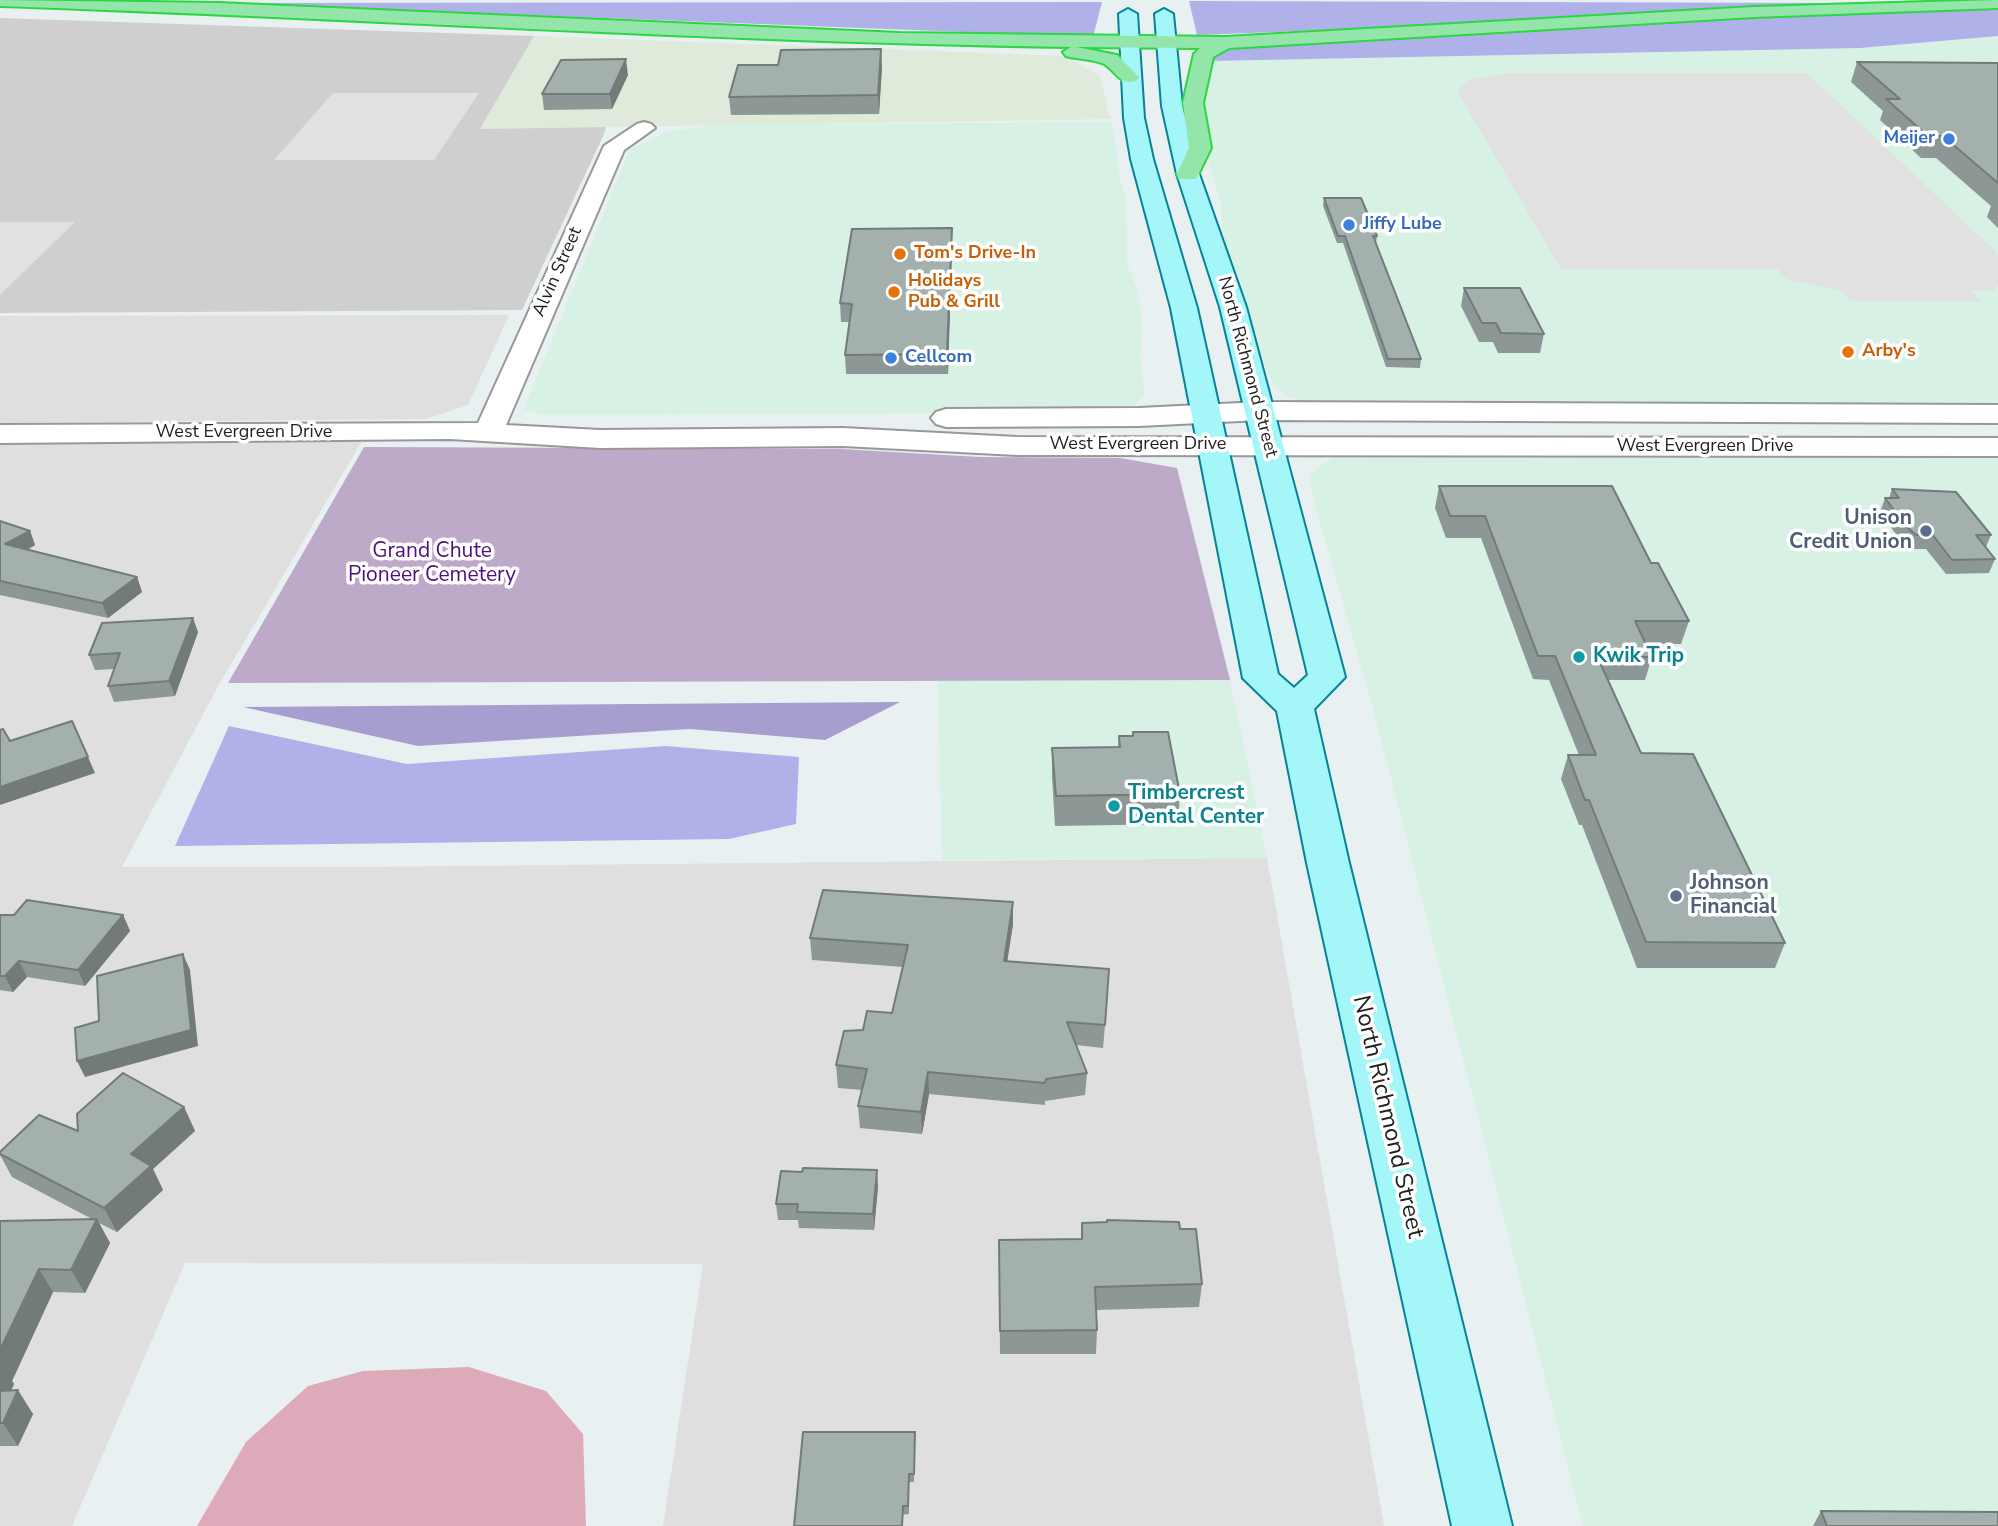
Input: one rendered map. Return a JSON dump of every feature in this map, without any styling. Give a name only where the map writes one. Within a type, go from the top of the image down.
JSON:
[{"type":"highway","points":[[0,1],[232,8],[900,39],[1093,54],[1110,60],[1129,78]]},
{"type":"highway","points":[[900,39],[1225,43],[1824,8],[1998,3]]},
{"type":"highway","points":[[1188,174],[1200,148],[1193,103],[1204,54],[1225,43]]},
{"type":"main road","points":[[1128,14],[1129,78],[1142,159],[1177,279],[1261,678],[1295,707]]},
{"type":"main road","name":"North Richmond Street","points":[[1164,14],[1172,106],[1188,174],[1233,307],[1327,677],[1295,707],[1328,863],[1482,1526]]},
{"type":"street","name":"Alvin Street","points":[[489,431],[615,146],[644,128]]},
{"type":"street","name":"West Evergreen Drive","points":[[1265,430],[1325,426],[1673,428],[1769,414],[1998,414]]},
{"type":"street","name":"West Evergreen Drive","points":[[0,434],[489,431],[618,421],[1139,416],[1209,426],[1265,430],[1713,447],[1998,447]]},
{"type":"street","name":"West Evergreen Drive","points":[[489,431],[600,439],[843,437],[1017,446],[1209,426]]},
{"type":"street","points":[[1713,447],[1766,435],[1810,429],[1969,430],[1998,426]]},
{"type":"shaded area","points":[[1189,1],[1832,3],[1484,24],[1197,35]]},
{"type":"shaded area","points":[[1102,2],[1093,37],[218,3]]},
{"type":"shaded area","points":[[1998,9],[1998,36],[1860,48],[1210,61],[1214,54],[1226,48],[1870,12]]},
{"type":"shaded area","points":[[0,18],[534,36],[480,129],[606,127],[522,310],[0,313]]},
{"type":"shaded area","points":[[534,36],[1065,56],[1100,76],[1110,119],[480,129]]},
{"type":"shaded area","points":[[1998,36],[1998,408],[1315,403],[1285,396],[1277,389],[1267,372],[1222,231],[1221,204],[1206,153],[1199,110],[1210,61],[1860,48]]},
{"type":"shaded area","points":[[1510,73],[1807,73],[1995,251],[1998,256],[1998,286],[1992,291],[1971,291],[1981,301],[1851,301],[1841,291],[1786,279],[1777,269],[1561,269],[1457,91],[1470,79]]},
{"type":"shaded area","points":[[333,93],[479,93],[434,160],[274,160]]},
{"type":"shaded area","points":[[1112,122],[1120,179],[1126,199],[1127,264],[1139,295],[1142,330],[1140,359],[1145,395],[1131,409],[997,413],[543,415],[524,409],[630,149],[669,131],[716,125]]},
{"type":"shaded area","points":[[0,222],[75,222],[0,295]]},
{"type":"shaded area","points":[[509,315],[468,405],[426,419],[0,423],[0,316]]},
{"type":"shaded area","points":[[0,441],[362,441],[217,688],[122,867],[1267,858],[1384,1526],[663,1526],[703,1264],[185,1263],[72,1526],[0,1526]]},
{"type":"shaded area","points":[[1430,453],[1998,458],[1998,1526],[1583,1526],[1374,712],[1310,487],[1311,475],[1320,465],[1335,458]]},
{"type":"shaded area","points":[[1230,680],[1267,858],[942,860],[938,681]]},
{"type":"shaded area","points":[[900,702],[825,740],[690,729],[418,746],[243,707]]},
{"type":"shaded area","points":[[229,726],[407,764],[666,746],[799,757],[796,824],[729,839],[175,846]]},
{"type":"shaded area","points":[[469,1367],[546,1391],[583,1434],[586,1526],[197,1526],[246,1442],[308,1386],[363,1371]]},
{"type":"green space","name":"Grand Chute Pioneer Cemetery","points":[[364,447],[841,449],[980,457],[1120,458],[1177,468],[1230,680],[228,683]]},
{"type":"building","points":[[881,49],[878,95],[729,97],[738,65],[778,65],[781,50]]},
{"type":"building","points":[[626,59],[610,94],[542,94],[561,60]]},
{"type":"building","name":"Meijer","points":[[1857,62],[1998,63],[1998,183],[1943,136],[1928,136],[1886,99],[1900,99]]},
{"type":"building","points":[[1324,198],[1361,198],[1421,359],[1388,359],[1345,236],[1338,236]]},
{"type":"building","points":[[952,228],[947,354],[845,355],[852,304],[840,303],[852,229]]},
{"type":"building","points":[[1464,288],[1520,288],[1544,334],[1501,333],[1496,323],[1482,323]]},
{"type":"building","points":[[1439,486],[1612,486],[1651,563],[1658,563],[1689,621],[1635,621],[1652,657],[1597,656],[1641,753],[1693,754],[1785,943],[1646,942],[1568,755],[1596,755],[1555,656],[1538,656],[1485,516],[1450,516]]},
{"type":"building","points":[[1892,489],[1956,492],[1991,535],[1976,535],[1995,559],[1952,560],[1932,534],[1916,535],[1906,526],[1885,498],[1899,498]]},
{"type":"building","points":[[0,521],[30,531],[5,544],[137,577],[102,603],[0,581]]},
{"type":"building","points":[[193,618],[169,681],[108,686],[120,653],[89,655],[102,623]]},
{"type":"building","points":[[72,721],[88,757],[0,787],[0,730],[3,729],[10,741]]},
{"type":"building","points":[[1133,732],[1168,732],[1180,794],[1056,796],[1052,748],[1120,747],[1119,736],[1133,736]]},
{"type":"building","points":[[823,890],[1013,902],[1004,961],[1109,969],[1105,1025],[1067,1022],[1087,1073],[1046,1079],[1045,1083],[928,1072],[921,1112],[858,1106],[867,1069],[836,1065],[844,1031],[863,1030],[867,1011],[892,1013],[908,945],[810,938]]},
{"type":"building","points":[[27,900],[123,915],[78,970],[19,961],[5,976],[0,976],[0,915],[14,915]]},
{"type":"building","points":[[183,954],[191,1030],[77,1061],[75,1028],[99,1021],[97,976]]},
{"type":"building","points":[[123,1073],[184,1107],[131,1154],[151,1166],[104,1208],[0,1154],[39,1115],[78,1131],[77,1114]]},
{"type":"building","points":[[803,1168],[877,1170],[873,1214],[797,1212],[798,1204],[776,1204],[781,1171],[802,1172]]},
{"type":"building","points":[[97,1219],[71,1270],[39,1269],[0,1350],[0,1221]]},
{"type":"building","points":[[1107,1220],[1179,1222],[1180,1229],[1196,1229],[1202,1284],[1095,1287],[1097,1330],[1000,1331],[999,1240],[1082,1239],[1082,1223]]},
{"type":"building","points":[[18,1390],[3,1423],[0,1423],[0,1391]]},
{"type":"building","points":[[803,1432],[915,1432],[914,1474],[909,1474],[908,1506],[903,1506],[902,1526],[794,1526]]},
{"type":"building","points":[[1821,1511],[1998,1512],[1998,1526],[1827,1526]]},
{"type":"place","name":"Meijer","points":[[1949,139]]},
{"type":"place","name":"Jiffy Lube","points":[[1349,225]]},
{"type":"place","name":"Tom's Drive-In","points":[[900,254]]},
{"type":"place","name":"Holidays Pub & Grill","points":[[894,292]]},
{"type":"place","name":"Arby's","points":[[1848,352]]},
{"type":"place","name":"Cellcom","points":[[891,358]]},
{"type":"place","name":"Unison Credit Union","points":[[1926,531]]},
{"type":"place","name":"Kwik Trip","points":[[1579,657]]},
{"type":"place","name":"Timbercrest Dental Center","points":[[1114,806]]},
{"type":"place","name":"Johnson Financial","points":[[1676,896]]}]
